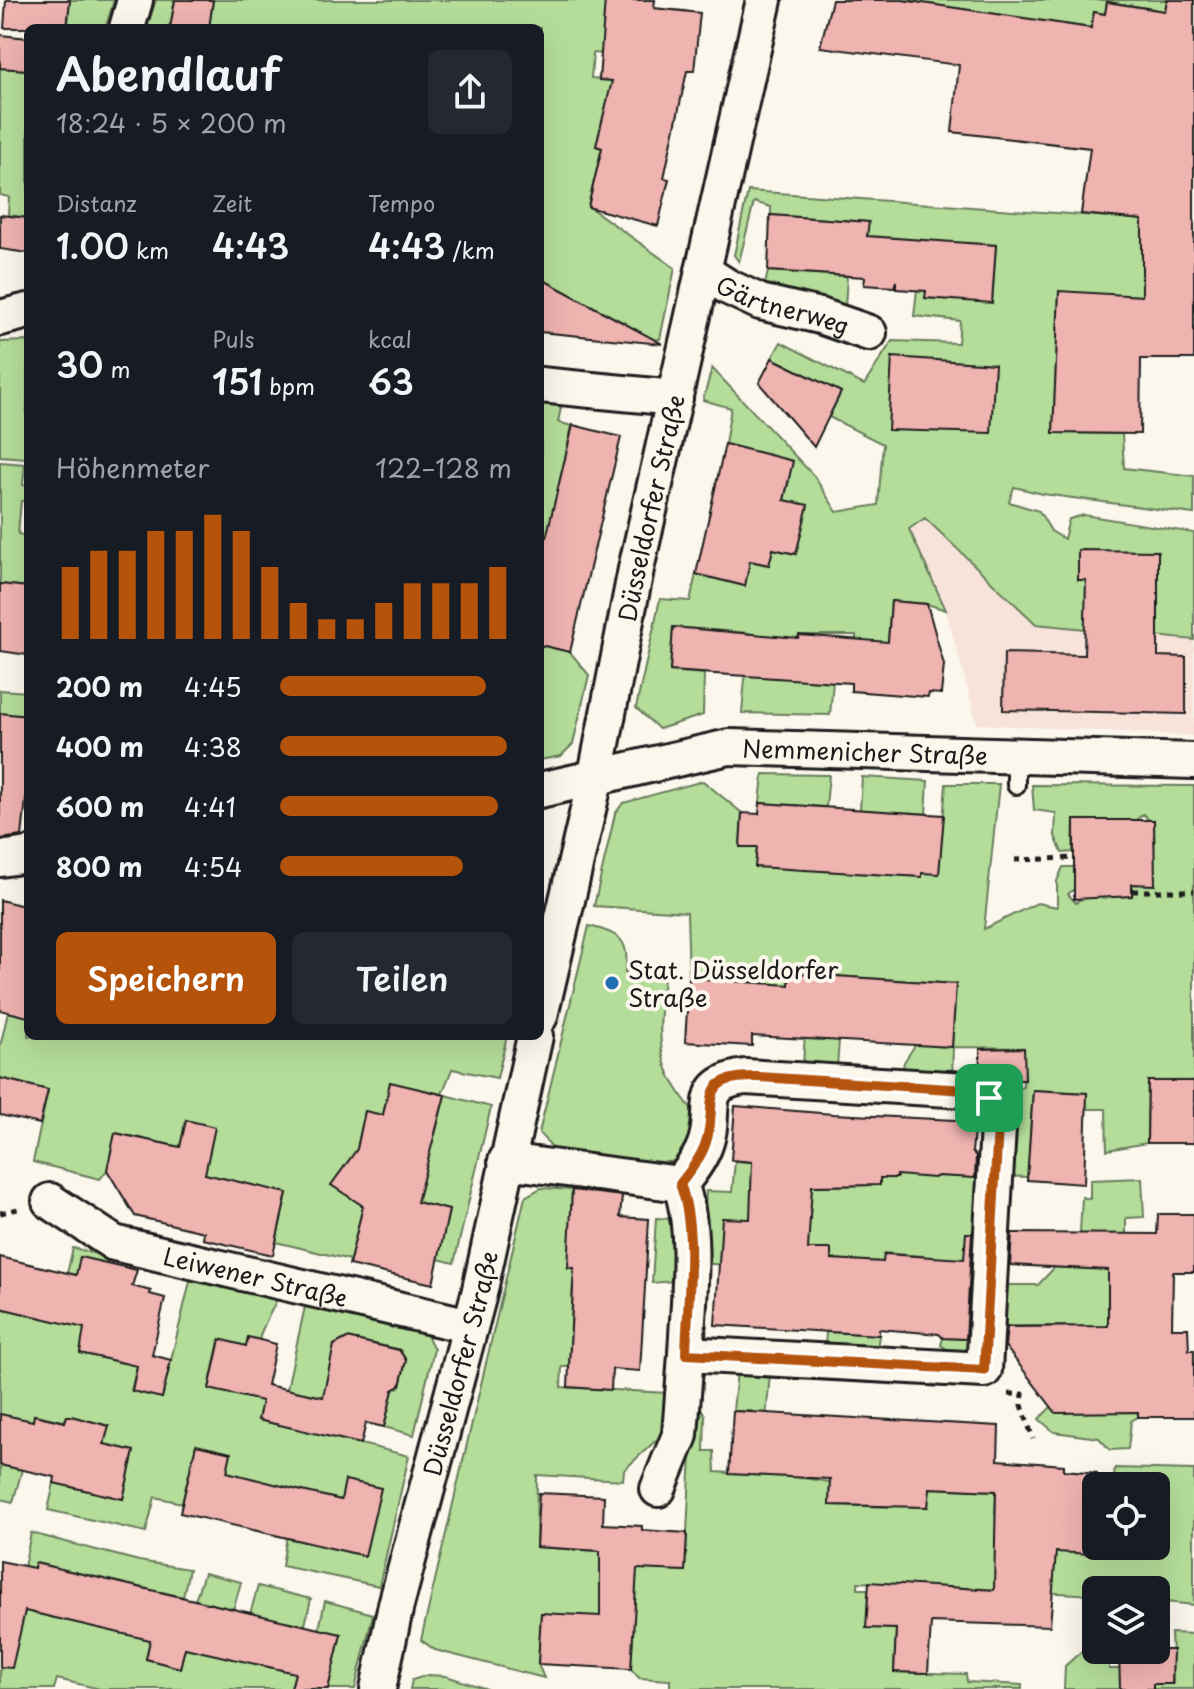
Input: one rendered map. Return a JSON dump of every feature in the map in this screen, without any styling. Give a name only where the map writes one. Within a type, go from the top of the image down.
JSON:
[{"type":"street","points":[[128,24],[135,0]]},
{"type":"street","name":"Düsseldorfer Straße","points":[[544,999],[595,780],[636,569],[764,0]]},
{"type":"street","name":"Gärtnerweg","points":[[703,271],[760,302],[820,316],[869,333]]},
{"type":"street","points":[[0,318],[24,312]]},
{"type":"street","points":[[544,385],[675,398]]},
{"type":"street","name":"Nemmenicher Straße","points":[[544,789],[729,747],[1016,770],[1194,761]]},
{"type":"street","points":[[0,859],[24,856]]},
{"type":"street","name":"Düsseldorfer Straße","points":[[378,1689],[396,1605],[470,1326],[534,1040]]},
{"type":"street","points":[[680,1184],[706,1144],[711,1096],[720,1085],[735,1078],[966,1090],[984,1094],[996,1107],[998,1127],[984,1370],[686,1354]]},
{"type":"street","points":[[506,1161],[680,1184]]},
{"type":"street","points":[[658,1489],[680,1435],[686,1354],[689,1233],[686,1201],[680,1184]]},
{"type":"street","name":"Leiwener Straße","points":[[50,1201],[114,1243],[470,1326]]},
{"type":"path","points":[[1015,860],[1074,858]]},
{"type":"path","points":[[1132,891],[1194,891]]},
{"type":"path","points":[[984,1370],[999,1393],[1023,1394],[1022,1405],[1033,1439]]},
{"type":"shaded area","points":[[925,518],[1036,624],[1194,640],[1194,736],[977,724],[946,610],[909,528]]},
{"type":"green space","points":[[70,0],[114,0],[107,24],[68,24]]},
{"type":"green space","points":[[156,0],[175,0],[170,24],[148,24]]},
{"type":"green space","points":[[213,0],[605,0],[605,5],[685,11],[684,28],[617,55],[593,53],[591,78],[682,86],[678,114],[608,98],[596,146],[602,148],[588,206],[675,268],[660,339],[624,340],[625,323],[556,287],[544,286],[544,24],[210,24]]},
{"type":"green space","points":[[902,0],[1167,0],[1164,15],[1154,9],[1107,2],[1105,14],[1094,13],[1091,28]]},
{"type":"green space","points":[[0,68],[24,70],[24,217],[8,215],[9,197],[0,195]]},
{"type":"green space","points":[[748,191],[1167,221],[1142,251],[1142,296],[1059,292],[1053,433],[1122,434],[1124,468],[1194,476],[1194,514],[1043,494],[1014,487],[1009,502],[1039,511],[1051,531],[1064,539],[1069,519],[1084,515],[1194,533],[1194,640],[1036,624],[925,518],[909,529],[946,610],[927,604],[891,601],[887,655],[855,661],[856,635],[799,635],[795,678],[833,681],[830,715],[742,713],[749,633],[673,627],[670,671],[704,674],[703,715],[659,729],[636,708],[660,599],[690,601],[696,574],[744,586],[750,561],[769,565],[773,549],[796,554],[807,505],[784,500],[789,481],[770,476],[774,456],[725,444],[731,408],[703,400],[712,368],[814,476],[837,512],[878,505],[883,444],[829,417],[841,392],[772,358],[781,342],[864,385],[892,341],[958,343],[960,321],[914,316],[917,290],[926,290],[926,298],[992,302],[996,245],[867,238],[868,222],[771,215],[771,207],[754,202],[739,262],[734,255]]},
{"type":"green space","points":[[768,271],[847,276],[845,308],[765,285]]},
{"type":"green space","points":[[24,341],[24,458],[0,456],[0,342]]},
{"type":"green space","points":[[544,400],[562,402],[558,422],[572,426],[544,552]]},
{"type":"green space","points":[[0,462],[24,464],[24,501],[21,501],[18,534],[24,535],[24,587],[0,584]]},
{"type":"green space","points":[[544,646],[570,652],[589,675],[573,744],[561,756],[544,759]]},
{"type":"green space","points":[[0,690],[24,692],[24,716],[0,714]]},
{"type":"green space","points":[[763,774],[829,775],[826,807],[760,803]]},
{"type":"green space","points":[[862,777],[928,781],[926,814],[860,810]]},
{"type":"green space","points":[[703,781],[742,813],[740,846],[757,847],[756,867],[856,858],[856,873],[922,877],[922,873],[939,873],[946,784],[999,784],[984,929],[1037,903],[1057,907],[1057,881],[1063,867],[1074,867],[1074,889],[1068,894],[1076,903],[1082,897],[1132,896],[1132,884],[1154,885],[1153,824],[1143,814],[1136,820],[1074,820],[1073,852],[1062,853],[1055,836],[1056,813],[1034,810],[1032,785],[1194,786],[1194,1081],[1148,1081],[1147,1143],[1107,1150],[1106,1109],[1086,1109],[1087,1093],[1033,1090],[1029,1152],[1050,1178],[1004,1176],[1010,1095],[1015,1088],[1023,1087],[1024,1048],[953,1047],[952,1078],[902,1076],[904,1062],[919,1039],[934,1046],[952,1047],[956,984],[790,973],[789,992],[755,982],[689,978],[687,912],[594,906],[615,814],[623,803]]},
{"type":"green space","points":[[589,926],[615,935],[624,945],[625,972],[664,976],[660,1033],[665,1064],[672,1080],[696,1114],[688,1148],[671,1162],[579,1160],[555,1151],[539,1133]]},
{"type":"green space","points":[[8,1012],[24,1015],[24,1040],[506,1040],[497,1078],[452,1069],[442,1094],[390,1083],[383,1115],[365,1112],[358,1144],[435,1135],[445,1095],[491,1107],[454,1263],[438,1259],[449,1210],[431,1206],[361,1214],[350,1260],[276,1242],[287,1193],[204,1176],[186,1121],[180,1147],[116,1133],[107,1170],[100,1179],[33,1162],[48,1090],[5,1079],[0,1102],[0,1047]]},
{"type":"green space","points":[[805,1032],[839,1040],[837,1067],[803,1066]]},
{"type":"green space","points":[[735,1161],[752,1162],[811,1195],[812,1186],[879,1185],[880,1178],[897,1172],[934,1178],[986,1178],[976,1337],[968,1349],[955,1355],[941,1345],[943,1338],[964,1339],[965,1312],[971,1306],[971,1298],[923,1256],[885,1253],[883,1262],[831,1259],[830,1250],[815,1249],[812,1291],[724,1265],[702,1263],[706,1191],[732,1192]]},
{"type":"green space","points":[[1142,1178],[1144,1217],[1126,1218],[1126,1272],[1138,1314],[1138,1417],[1131,1421],[1128,1449],[1110,1450],[1099,1438],[1054,1432],[1039,1419],[1051,1407],[1057,1407],[1069,1326],[997,1326],[1000,1285],[1038,1285],[1055,1267],[1078,1268],[1082,1197],[1090,1199],[1090,1180]]},
{"type":"green space","points":[[541,1188],[572,1190],[571,1215],[585,1216],[573,1282],[569,1367],[562,1367],[561,1387],[667,1393],[664,1433],[624,1470],[623,1480],[537,1475],[536,1547],[600,1551],[601,1567],[685,1571],[694,1396],[705,1415],[704,1451],[714,1451],[715,1472],[830,1482],[829,1505],[893,1507],[897,1453],[912,1507],[928,1507],[930,1488],[996,1491],[995,1513],[1012,1514],[1082,1549],[1082,1560],[1170,1560],[1170,1472],[1115,1472],[1115,1468],[1194,1470],[1194,1605],[1170,1602],[1170,1576],[1082,1576],[1082,1594],[858,1582],[858,1589],[868,1589],[867,1627],[896,1629],[894,1672],[966,1674],[967,1682],[1022,1685],[1022,1689],[670,1689],[670,1680],[639,1678],[631,1669],[635,1592],[603,1626],[541,1614],[538,1664],[544,1678],[435,1650],[421,1640],[525,1197]]},
{"type":"green space","points":[[656,1218],[674,1219],[676,1273],[673,1281],[652,1283]]},
{"type":"green space","points":[[73,1248],[108,1257],[80,1353],[123,1363],[138,1362],[131,1390],[162,1397],[192,1273],[279,1294],[259,1340],[248,1338],[246,1346],[219,1340],[209,1388],[262,1401],[258,1420],[279,1425],[306,1302],[417,1326],[428,1337],[434,1349],[414,1435],[384,1427],[393,1390],[400,1386],[406,1361],[400,1350],[347,1338],[334,1345],[361,1444],[409,1456],[379,1586],[282,1566],[287,1536],[341,1500],[226,1475],[196,1445],[182,1503],[155,1497],[146,1532],[48,1510],[54,1483],[123,1499],[134,1451],[104,1444],[109,1426],[71,1416],[64,1421],[35,1415],[31,1427],[0,1414],[0,1308],[56,1321]]},
{"type":"green space","points":[[826,1332],[879,1335],[877,1351],[825,1347]]},
{"type":"green space","points":[[737,1371],[770,1374],[766,1418],[752,1416],[751,1411],[733,1411]]},
{"type":"green space","points":[[0,1465],[22,1470],[13,1502],[0,1499]]},
{"type":"green space","points":[[31,1533],[139,1561],[189,1569],[183,1597],[161,1592],[146,1659],[180,1668],[185,1646],[295,1673],[291,1689],[100,1689],[57,1679],[54,1689],[0,1689],[0,1618],[22,1624],[26,1605],[48,1616],[100,1628],[111,1581],[36,1563],[32,1577],[23,1572]]},
{"type":"green space","points":[[204,1573],[241,1582],[233,1611],[195,1600]]},
{"type":"green space","points":[[258,1586],[311,1599],[305,1625],[250,1614]]},
{"type":"green space","points":[[325,1601],[373,1614],[355,1689],[328,1689],[341,1634],[319,1629]]},
{"type":"green space","points":[[1171,1633],[1194,1634],[1194,1689],[1153,1689],[1153,1684],[1173,1684]]},
{"type":"green space","points":[[1082,1651],[1082,1664],[1109,1664],[1109,1669],[1120,1669],[1120,1689],[1064,1689],[1065,1666]]},
{"type":"green space","points":[[428,1675],[446,1676],[487,1689],[410,1689],[412,1680]]},
{"type":"building","points":[[6,0],[70,0],[67,24],[24,24],[24,28],[4,28]]},
{"type":"building","points":[[175,0],[213,0],[210,24],[171,24]]},
{"type":"building","points":[[605,0],[655,0],[654,8],[700,13],[694,71],[687,71],[664,178],[669,179],[658,226],[588,207],[602,148],[596,146],[612,81],[599,80]]},
{"type":"building","points":[[832,0],[902,0],[1091,28],[1094,12],[1105,14],[1107,2],[1165,11],[1167,0],[1194,0],[1194,359],[1141,359],[1140,434],[1053,433],[1059,291],[1142,296],[1142,220],[1081,214],[1090,148],[952,132],[959,65],[820,47]]},
{"type":"building","points":[[0,35],[24,38],[24,70],[0,68]]},
{"type":"building","points":[[0,215],[24,218],[24,252],[0,249]]},
{"type":"building","points":[[770,215],[869,222],[867,236],[996,245],[992,303],[925,298],[926,291],[896,289],[896,281],[894,287],[864,285],[865,277],[768,271]]},
{"type":"building","points":[[544,280],[661,343],[544,332]]},
{"type":"building","points":[[892,357],[995,364],[991,433],[888,430]]},
{"type":"building","points":[[772,358],[841,392],[814,447],[759,383]]},
{"type":"building","points":[[573,425],[621,437],[570,652],[544,646],[544,546]]},
{"type":"building","points":[[725,444],[793,461],[784,500],[808,505],[796,554],[773,549],[769,565],[750,561],[745,586],[696,574]]},
{"type":"building","points":[[1078,550],[1158,551],[1158,656],[1186,657],[1186,714],[1003,710],[1004,653],[1084,655],[1086,580],[1078,580]]},
{"type":"building","points":[[0,584],[24,587],[24,654],[0,651]]},
{"type":"building","points":[[891,601],[927,604],[944,665],[941,694],[929,693],[928,697],[851,691],[851,683],[670,671],[673,627],[888,642]]},
{"type":"building","points":[[0,713],[24,716],[24,818],[22,836],[0,839]]},
{"type":"building","points":[[760,803],[944,815],[939,874],[922,873],[922,877],[755,867],[757,847],[740,847],[742,813],[759,814]]},
{"type":"building","points":[[1074,820],[1154,820],[1155,885],[1132,884],[1132,896],[1074,899]]},
{"type":"building","points":[[0,900],[24,906],[24,1016],[0,1010]]},
{"type":"building","points":[[790,973],[956,984],[952,1047],[752,1036],[752,1046],[685,1042],[689,978],[789,985]]},
{"type":"building","points":[[1024,1048],[1025,1080],[996,1080],[980,1072],[980,1049]]},
{"type":"building","points":[[0,1078],[48,1090],[40,1124],[0,1115]]},
{"type":"building","points":[[1148,1081],[1194,1081],[1194,1143],[1147,1143]]},
{"type":"building","points":[[390,1082],[445,1095],[417,1202],[449,1210],[433,1284],[349,1265],[363,1206],[331,1185],[357,1149],[365,1111],[383,1115]]},
{"type":"building","points":[[1033,1090],[1087,1093],[1084,1184],[1027,1180]]},
{"type":"building","points":[[735,1106],[975,1121],[972,1152],[976,1156],[975,1178],[897,1175],[897,1178],[880,1178],[880,1185],[812,1186],[808,1249],[831,1249],[831,1259],[883,1262],[884,1254],[964,1259],[966,1233],[972,1233],[966,1339],[879,1329],[879,1335],[715,1325],[722,1218],[750,1219],[752,1162],[731,1160]]},
{"type":"building","points":[[186,1120],[215,1127],[205,1174],[287,1193],[273,1255],[203,1239],[204,1232],[135,1216],[107,1170],[115,1133],[180,1147]]},
{"type":"building","points":[[572,1190],[622,1196],[620,1217],[649,1219],[640,1371],[612,1369],[611,1390],[568,1387],[574,1268],[568,1268]]},
{"type":"building","points":[[1158,1214],[1194,1214],[1194,1272],[1173,1272],[1172,1328],[1188,1328],[1189,1350],[1194,1350],[1194,1417],[1138,1417],[1138,1412],[1056,1413],[1005,1346],[1007,1327],[1108,1326],[1108,1270],[1010,1265],[1012,1233],[1157,1234]]},
{"type":"building","points":[[0,1257],[76,1275],[80,1257],[137,1270],[132,1286],[165,1298],[152,1355],[171,1360],[162,1398],[132,1391],[137,1366],[80,1353],[84,1328],[0,1308]]},
{"type":"building","points":[[248,1337],[276,1344],[267,1385],[323,1397],[334,1345],[347,1338],[399,1350],[406,1360],[400,1386],[393,1390],[384,1427],[366,1423],[361,1444],[258,1420],[262,1401],[209,1389],[220,1339],[246,1346]]},
{"type":"building","points":[[733,1411],[999,1426],[998,1460],[1064,1465],[1064,1470],[1086,1472],[1082,1472],[1082,1553],[1056,1552],[1050,1626],[931,1622],[928,1673],[894,1672],[896,1629],[866,1628],[869,1582],[994,1590],[996,1491],[930,1488],[928,1507],[829,1505],[830,1479],[729,1474]]},
{"type":"building","points":[[0,1414],[33,1421],[34,1415],[65,1422],[67,1416],[71,1416],[109,1426],[104,1444],[134,1451],[123,1499],[54,1483],[55,1477],[0,1465]]},
{"type":"building","points":[[196,1445],[231,1453],[227,1472],[341,1500],[345,1480],[381,1488],[365,1556],[180,1513]]},
{"type":"building","points":[[539,1493],[604,1496],[603,1524],[687,1533],[685,1571],[637,1569],[631,1669],[538,1664],[541,1613],[600,1616],[600,1551],[536,1547]]},
{"type":"building","points":[[0,1561],[34,1568],[35,1563],[341,1634],[328,1689],[291,1689],[295,1673],[185,1648],[180,1668],[146,1659],[150,1640],[25,1611],[12,1668],[0,1667]]},
{"type":"building","points":[[1170,1650],[1173,1650],[1172,1684],[1153,1684],[1153,1689],[1120,1689],[1119,1664],[1170,1664]]},
{"type":"place","name":"Stat. Düsseldorfer Straße","points":[[612,983]]},
{"type":"route","points":[[759,1077],[966,1090],[989,1098],[996,1107],[998,1127],[984,1370],[686,1354],[689,1233],[686,1201],[680,1184],[706,1144],[711,1096],[720,1085],[735,1078],[759,1077]]}]
